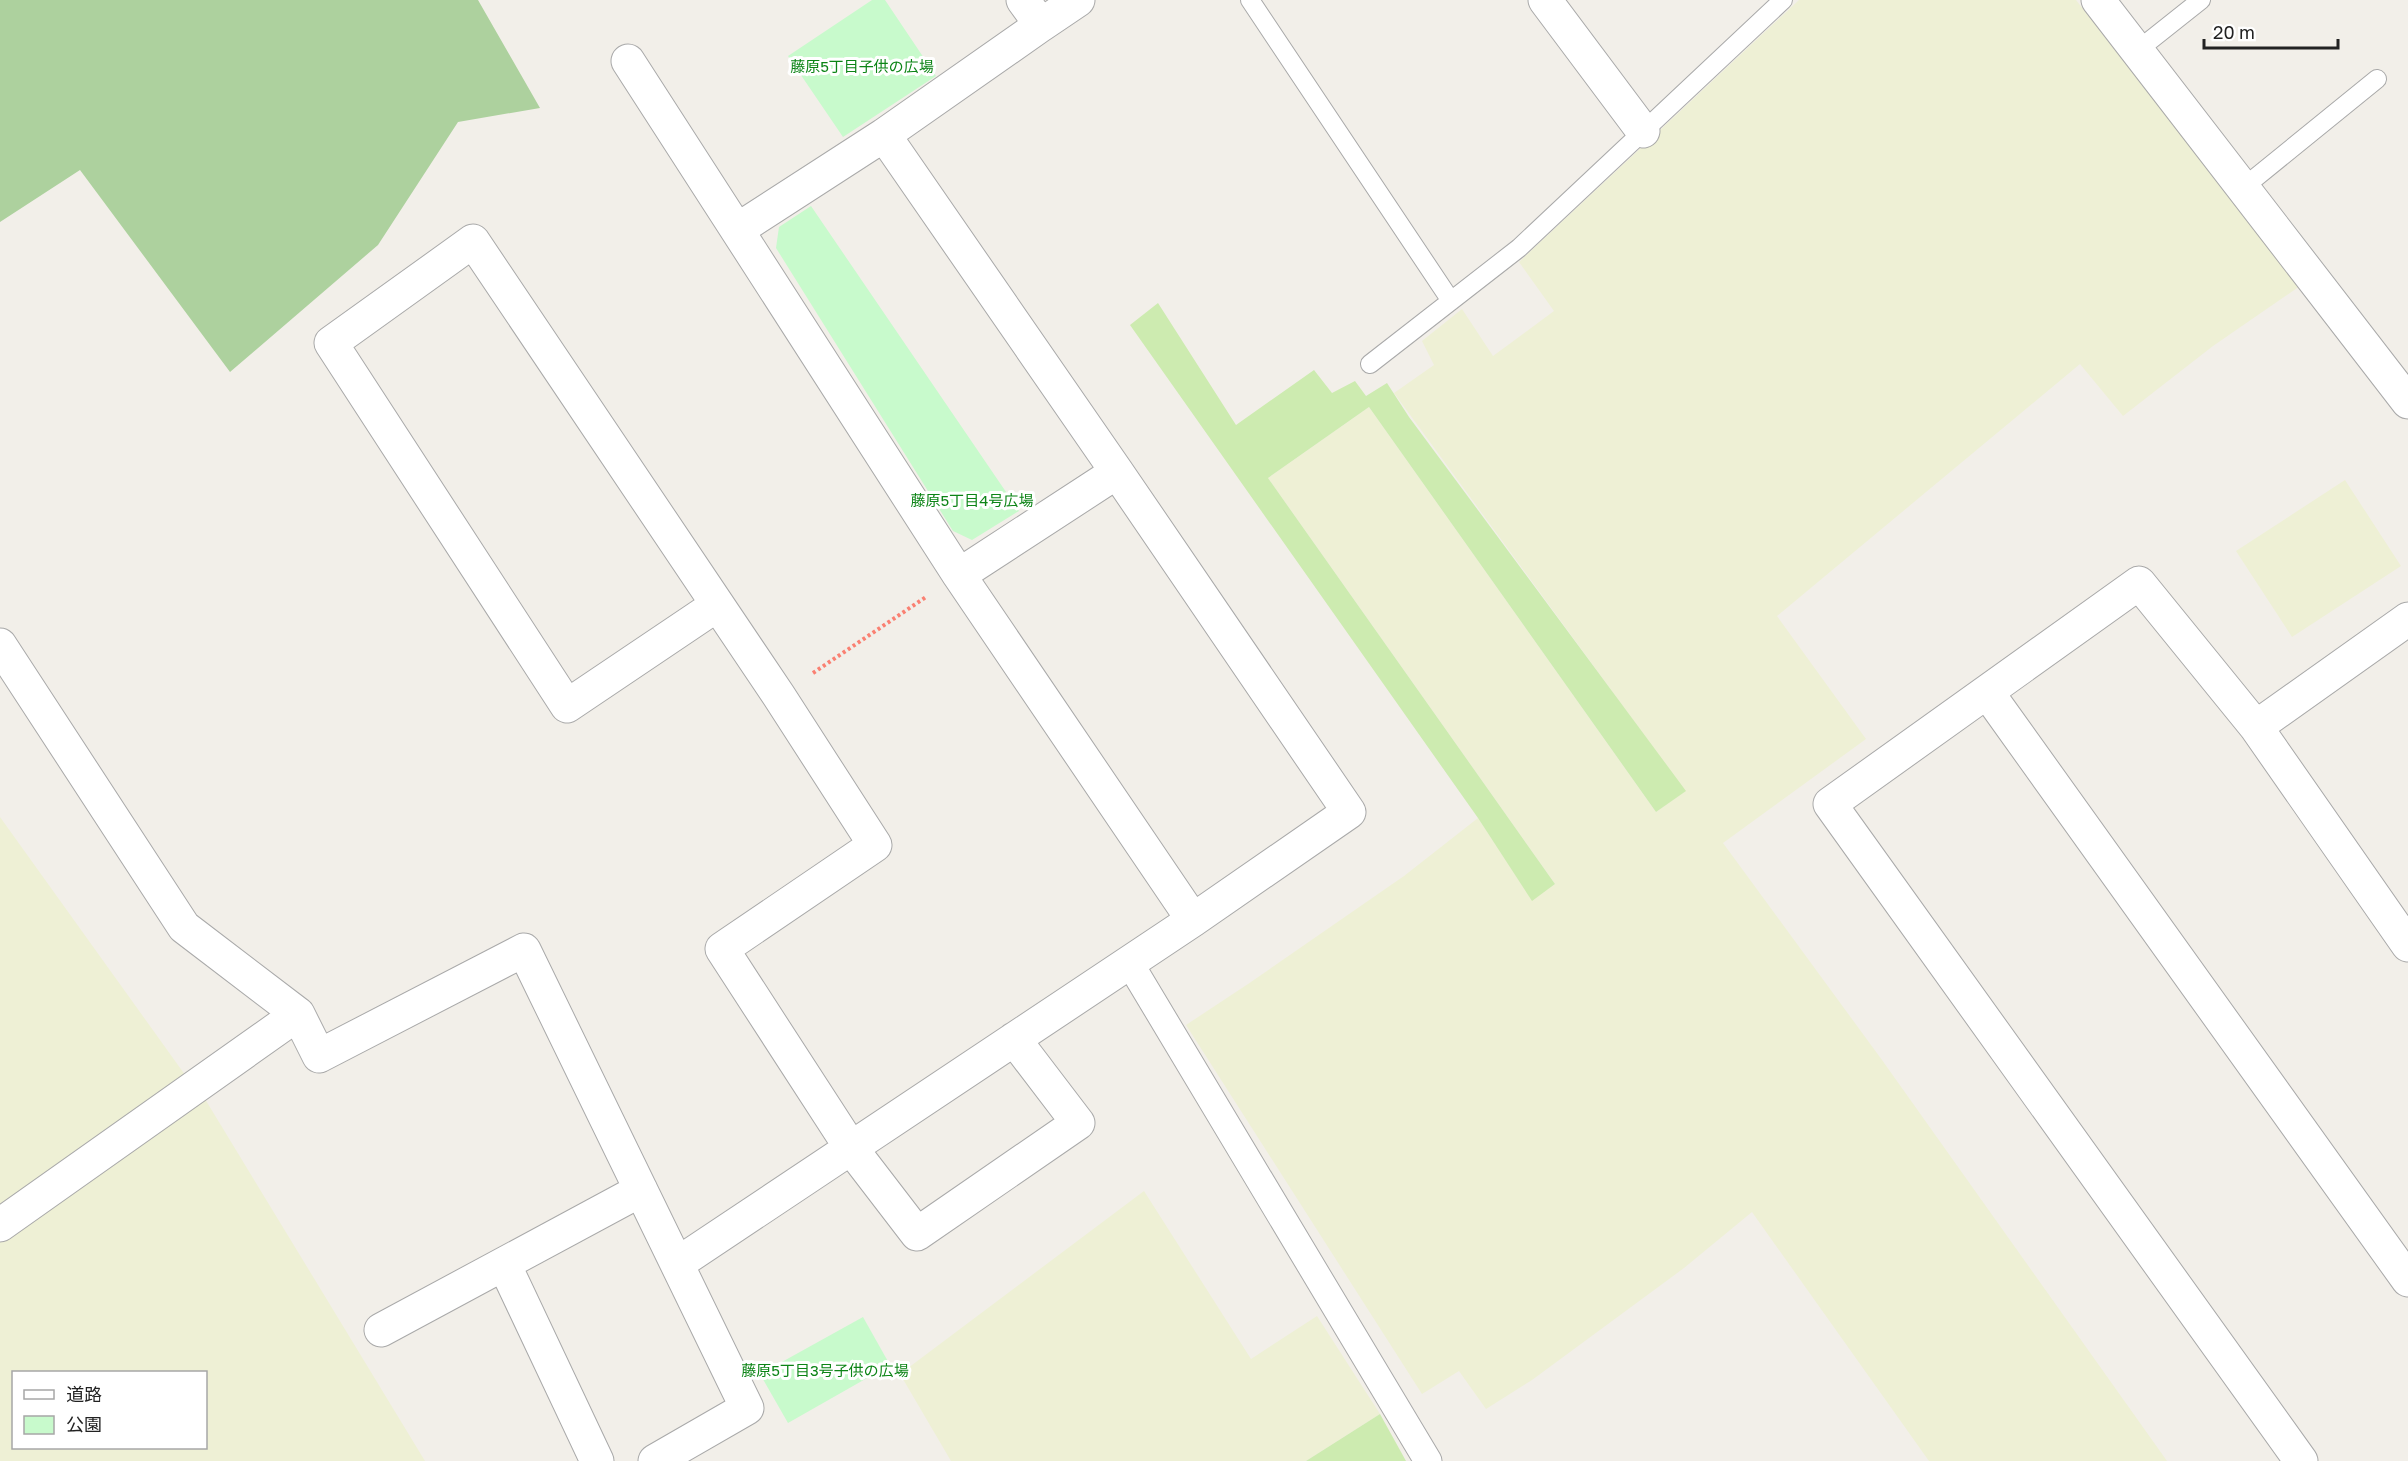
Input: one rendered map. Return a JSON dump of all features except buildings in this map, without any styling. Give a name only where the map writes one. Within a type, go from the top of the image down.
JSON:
[{"type":"street","points":[[737,230],[884,135],[1032,13],[1078,0]]},
{"type":"street","points":[[1545,0],[1643,131]]},
{"type":"street","points":[[2098,0],[2408,402]]},
{"type":"street","points":[[628,61],[959,575],[1193,920]]},
{"type":"street","points":[[677,1264],[1193,920],[1348,812],[884,135]]},
{"type":"street","points":[[717,605],[567,706],[331,343],[473,241],[717,605],[778,696],[875,845],[722,949],[851,1148],[917,1234],[1078,1123],[1014,1039]]},
{"type":"street","points":[[959,575],[1117,472]]},
{"type":"street","points":[[2301,1461],[1830,804],[2139,584],[2256,728],[2408,945]]},
{"type":"street","points":[[2256,728],[2408,619]]},
{"type":"street","points":[[0,645],[184,927],[298,1014],[319,1056],[524,950],[747,1408],[656,1461]]},
{"type":"street","points":[[1987,692],[2408,1280]]},
{"type":"street","points":[[1129,962],[1428,1461]]},
{"type":"street","points":[[0,1225],[298,1014]]},
{"type":"street","points":[[381,1330],[641,1190]]},
{"type":"street","points":[[504,1264],[597,1461]]},
{"type":"lane","points":[[1250,0],[1450,301]]},
{"type":"lane","points":[[1370,364],[1519,248],[1783,0]]},
{"type":"lane","points":[[2138,50],[2201,0]]},
{"type":"lane","points":[[2244,187],[2377,79]]},
{"type":"path","points":[[778,696],[959,575]]},
{"type":"green space","points":[[0,0],[478,0],[540,108],[458,122],[378,245],[230,372],[80,170],[0,222]]},
{"type":"green space","name":"藤原5丁目子供の広場","points":[[872,0],[885,0],[936,76],[843,137],[788,56]]},
{"type":"green space","points":[[1799,0],[2076,0],[2300,286],[2213,346],[2123,416],[2080,364],[1777,616],[1866,739],[1723,843],[1882,1060],[2167,1461],[1929,1461],[1752,1212],[1684,1268],[1532,1380],[1486,1409],[1459,1371],[1422,1394],[1186,1025],[1404,876],[1478,818],[1532,900],[1555,884],[1268,478],[1369,407],[1656,812],[1685,791],[1394,393],[1434,365],[1422,341],[1462,309],[1493,356],[1554,311],[1519,262]]},
{"type":"green space","name":"藤原5丁目4号広場","points":[[811,206],[1019,511],[972,540],[953,531],[776,248],[779,227]]},
{"type":"green space","points":[[1158,303],[1236,425],[1314,370],[1332,393],[1355,381],[1366,396],[1387,383],[1409,417],[1686,791],[1656,812],[1369,407],[1268,478],[1555,884],[1532,901],[1478,818],[1130,325]]},
{"type":"green space","points":[[2345,480],[2401,566],[2292,637],[2236,551]]},
{"type":"green space","points":[[0,817],[188,1079],[0,1209]]},
{"type":"green space","points":[[205,1099],[425,1461],[0,1461],[0,1238]]},
{"type":"green space","points":[[1144,1191],[1251,1359],[1317,1316],[1380,1414],[1306,1461],[951,1461],[900,1374]]},
{"type":"green space","name":"藤原5丁目3号子供の広場","points":[[863,1317],[890,1365],[788,1423],[760,1374]]},
{"type":"green space","points":[[1380,1414],[1406,1461],[1306,1461]]}]
